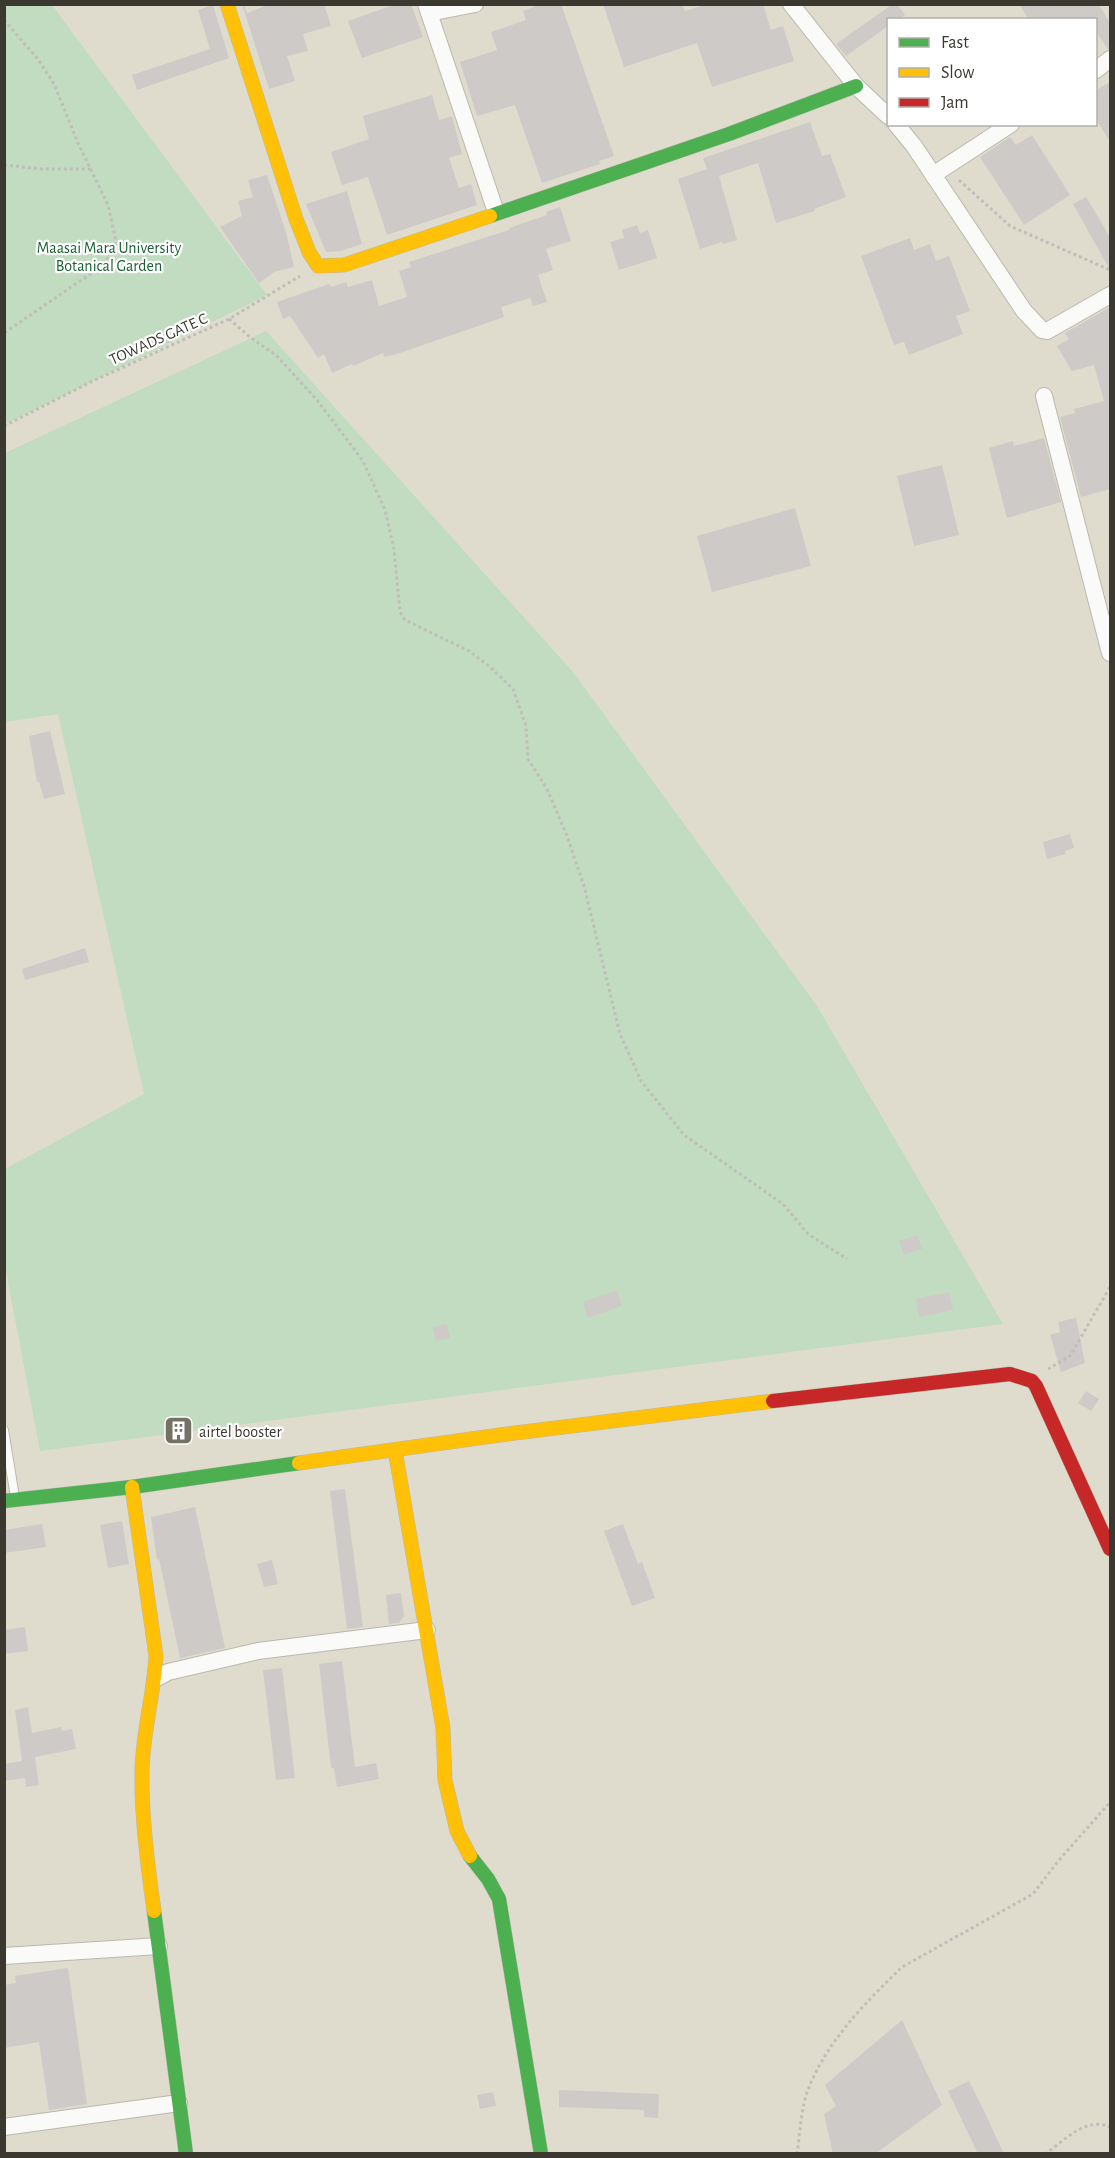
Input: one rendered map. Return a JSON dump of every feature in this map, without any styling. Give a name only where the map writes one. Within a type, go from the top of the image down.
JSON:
[{"type":"street","points":[[227,4],[296,219],[309,252],[318,266],[344,265],[763,123],[856,86]]},
{"type":"street","points":[[476,4],[428,9],[496,212]]},
{"type":"street","points":[[791,4],[856,86],[887,115]]},
{"type":"street","points":[[1097,69],[1110,59]]},
{"type":"street","points":[[898,126],[938,171],[1023,311],[1042,330],[1047,331],[1110,295]]},
{"type":"street","points":[[938,171],[1008,126]]},
{"type":"street","points":[[1044,396],[1110,653]]},
{"type":"street","points":[[10,1501],[132,1487],[589,1424],[986,1375],[1010,1374],[1032,1381],[1110,1549]]},
{"type":"street","points":[[395,1450],[443,1728],[445,1780],[457,1832],[499,1899],[541,2154]]},
{"type":"street","points":[[132,1487],[156,1656],[155,1679],[149,1705],[142,1770],[147,1856],[186,2154]]},
{"type":"street","points":[[155,1679],[168,1672],[258,1651],[427,1630]]},
{"type":"street","points":[[4,1956],[159,1946]]},
{"type":"street","points":[[4,2127],[179,2103]]},
{"type":"lane","points":[[4,1430],[10,1501]]},
{"type":"path","points":[[4,20],[37,58],[54,84],[108,205],[117,246],[102,266],[4,333]]},
{"type":"path","points":[[4,165],[42,169],[91,169]]},
{"type":"path","points":[[938,171],[1010,226],[1110,270]]},
{"type":"path","name":"TOWADS GATE C","points":[[4,426],[95,380],[230,319],[318,266]]},
{"type":"path","points":[[230,319],[251,338],[276,354],[317,400],[363,461],[386,510],[394,549],[400,612],[405,620],[469,651],[513,689],[526,726],[528,759],[547,789],[567,836],[584,886],[620,1034],[641,1081],[684,1135],[783,1204],[808,1234],[847,1259]]},
{"type":"path","points":[[1032,1381],[1054,1364],[1070,1356],[1110,1287]]},
{"type":"path","points":[[797,2154],[807,2091],[832,2044],[885,1984],[902,1967],[1033,1894],[1110,1802]]},
{"type":"path","points":[[1045,2154],[1083,2127],[1097,2124],[1110,2127]]},
{"type":"green space","name":"Maasai Mara University Botanical Garden","points":[[5,4],[52,5],[267,295],[5,424]]},
{"type":"green space","points":[[266,331],[573,672],[817,1006],[1003,1324],[40,1451],[5,1266],[5,1169],[144,1094],[58,714],[5,722],[5,453]]},
{"type":"building","points":[[242,4],[247,13],[270,4],[324,4],[331,26],[303,34],[308,51],[287,56],[295,81],[269,89]]},
{"type":"building","points":[[396,4],[411,4],[423,37],[362,58],[348,21]]},
{"type":"building","points":[[541,4],[561,4],[614,156],[599,161],[600,164],[542,183],[515,105],[477,116],[460,62],[497,50],[491,32],[526,20],[523,11]]},
{"type":"building","points":[[603,4],[682,4],[685,11],[708,4],[763,4],[771,30],[783,26],[794,61],[712,87],[697,43],[624,67]]},
{"type":"building","points":[[893,4],[897,4],[905,15],[901,18],[887,18],[887,27],[846,56],[836,44]]},
{"type":"building","points":[[1019,4],[1098,4],[1110,23],[1110,49],[1097,33],[1097,18],[1028,18]]},
{"type":"building","points":[[213,5],[229,58],[137,90],[132,75],[210,49],[198,10]]},
{"type":"building","points":[[1110,82],[1110,142],[1097,120],[1097,90]]},
{"type":"building","points":[[432,95],[439,120],[452,116],[462,154],[449,158],[459,188],[471,184],[477,205],[387,235],[368,177],[342,185],[331,152],[369,139],[363,116]]},
{"type":"building","points":[[810,122],[822,156],[830,154],[846,197],[814,209],[815,211],[776,223],[758,163],[719,176],[737,240],[700,249],[678,179],[707,169],[703,158]]},
{"type":"building","points":[[1032,135],[1070,195],[1024,225],[980,157],[1010,137],[1016,145]]},
{"type":"building","points":[[267,175],[286,232],[294,267],[274,272],[259,283],[220,227],[242,216],[238,201],[253,197],[248,180]]},
{"type":"building","points":[[347,191],[362,244],[341,251],[326,252],[306,204]]},
{"type":"building","points":[[1086,197],[1110,237],[1110,270],[1073,204]]},
{"type":"building","points":[[560,207],[571,241],[546,249],[553,270],[538,275],[547,302],[533,306],[530,298],[501,307],[504,317],[397,354],[384,357],[383,353],[332,373],[324,354],[318,358],[290,316],[283,319],[277,302],[329,284],[331,287],[346,282],[348,287],[372,280],[379,306],[407,297],[399,271],[411,267],[409,262],[509,230],[509,228],[547,215],[546,212]]},
{"type":"building","points":[[637,225],[640,233],[648,230],[657,258],[619,270],[610,242],[624,238],[622,230]]},
{"type":"building","points":[[910,238],[914,250],[930,244],[936,261],[949,256],[970,311],[956,316],[963,334],[909,355],[904,342],[894,345],[861,256]]},
{"type":"building","points":[[1110,307],[1110,489],[1081,497],[1060,417],[1075,413],[1074,409],[1104,401],[1094,365],[1072,371],[1057,346],[1069,339],[1065,333]]},
{"type":"building","points":[[1044,438],[1061,502],[1007,518],[989,448],[1013,441],[1014,446]]},
{"type":"building","points":[[942,465],[959,535],[914,546],[897,476]]},
{"type":"building","points":[[795,508],[811,566],[712,592],[697,536]]},
{"type":"building","points":[[50,731],[65,794],[44,799],[39,782],[37,782],[29,736]]},
{"type":"building","points":[[1070,834],[1074,848],[1065,851],[1066,854],[1047,859],[1043,842]]},
{"type":"building","points":[[85,948],[89,962],[25,980],[22,969]]},
{"type":"building","points":[[917,1235],[922,1249],[904,1255],[899,1241]]},
{"type":"building","points":[[617,1290],[622,1306],[588,1318],[583,1302]]},
{"type":"building","points":[[949,1292],[953,1310],[919,1317],[916,1299]]},
{"type":"building","points":[[1076,1318],[1085,1363],[1061,1372],[1050,1335],[1060,1332],[1058,1322]]},
{"type":"building","points":[[447,1324],[450,1338],[436,1341],[433,1327]]},
{"type":"building","points":[[1086,1391],[1099,1399],[1091,1411],[1078,1403]]},
{"type":"building","name":"airtel booster","points":[[188,1420],[190,1440],[169,1442],[167,1422]]},
{"type":"building","points":[[345,1489],[363,1627],[347,1629],[330,1491]]},
{"type":"building","points":[[195,1507],[225,1648],[180,1658],[159,1559],[157,1560],[151,1517]]},
{"type":"building","points":[[122,1521],[129,1564],[108,1568],[100,1525]]},
{"type":"building","points":[[42,1524],[46,1547],[4,1553],[4,1530]]},
{"type":"building","points":[[623,1524],[638,1564],[642,1562],[655,1598],[632,1606],[604,1531]]},
{"type":"building","points":[[272,1560],[278,1584],[264,1587],[257,1564]]},
{"type":"building","points":[[401,1593],[404,1616],[399,1623],[389,1624],[386,1595]]},
{"type":"building","points":[[25,1627],[28,1651],[4,1654],[4,1630]]},
{"type":"building","points":[[342,1661],[355,1767],[376,1763],[379,1779],[337,1787],[334,1768],[331,1768],[319,1664]]},
{"type":"building","points":[[282,1668],[295,1778],[276,1780],[263,1670]]},
{"type":"building","points":[[28,1707],[32,1733],[61,1727],[62,1731],[72,1729],[76,1749],[35,1757],[39,1785],[26,1787],[25,1778],[4,1781],[4,1764],[22,1761],[15,1710]]},
{"type":"building","points":[[68,1968],[87,2104],[49,2110],[39,2042],[4,2048],[4,1985],[16,1983],[15,1976]]},
{"type":"building","points":[[902,2020],[942,2105],[875,2154],[833,2154],[824,2114],[836,2106],[825,2085]]},
{"type":"building","points":[[969,2081],[1004,2154],[978,2154],[948,2091]]},
{"type":"building","points":[[559,2090],[659,2094],[658,2118],[644,2117],[644,2110],[559,2107]]},
{"type":"building","points":[[493,2092],[496,2106],[480,2109],[477,2095]]},
{"type":"traffic: fast","points":[[490,216],[729,134],[856,86]]},
{"type":"traffic: fast","points":[[4,1501],[132,1487],[299,1463]]},
{"type":"traffic: fast","points":[[470,1856],[488,1879],[499,1899],[541,2154]]},
{"type":"traffic: fast","points":[[154,1911],[186,2154]]},
{"type":"traffic: slow","points":[[227,4],[296,219],[309,252],[318,266],[344,265],[490,216]]},
{"type":"traffic: slow","points":[[299,1463],[773,1401]]},
{"type":"traffic: slow","points":[[395,1450],[443,1728],[445,1780],[457,1831],[470,1856]]},
{"type":"traffic: slow","points":[[132,1487],[156,1656],[142,1770],[147,1859],[154,1911]]},
{"type":"traffic: jam","points":[[773,1401],[1010,1374],[1032,1381],[1110,1549]]},
{"type":"place","name":"airtel booster","points":[[178,1431]]}]
